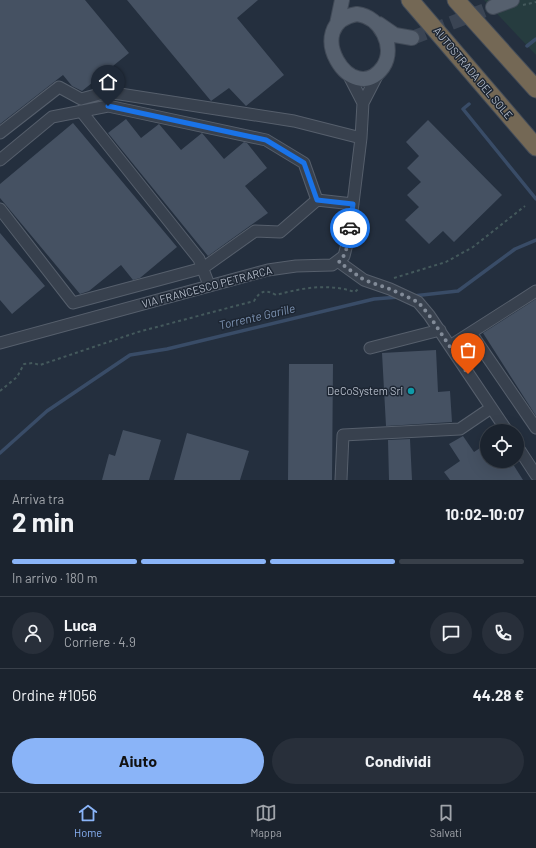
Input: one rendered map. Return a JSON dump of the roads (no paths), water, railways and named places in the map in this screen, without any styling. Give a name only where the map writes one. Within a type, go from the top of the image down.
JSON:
[{"type":"highway","name":"AUTOSTRADA DEL SOLE","points":[[410,0],[536,147]]},
{"type":"highway","points":[[456,0],[536,89]]},
{"type":"main road","points":[[342,0],[337,24],[331,38],[338,63],[348,74],[355,77],[369,77],[381,69],[387,56],[386,42],[378,23]]},
{"type":"main road","points":[[347,0],[365,15],[395,35],[412,38],[387,56]]},
{"type":"main road","points":[[493,7],[512,0]]},
{"type":"main road","points":[[337,24],[349,15],[365,15]]},
{"type":"street","points":[[381,69],[371,84],[363,103],[361,138],[347,249],[339,262],[364,280],[390,284],[418,302],[440,330],[502,424]]},
{"type":"street","points":[[348,74],[363,103]]},
{"type":"street","points":[[0,133],[59,87],[81,99],[107,92],[294,121],[361,138]]},
{"type":"street","points":[[0,160],[52,117],[108,106],[266,140],[304,163],[317,200]]},
{"type":"street","points":[[81,111],[199,259],[209,285]]},
{"type":"street","points":[[0,209],[73,303],[203,268],[255,231],[280,232],[317,200],[353,204]]},
{"type":"street","name":"VIA FRANCESCO PETRARCA","points":[[0,343],[268,270],[296,266],[324,266],[339,262]]},
{"type":"street","points":[[450,346],[536,291]]},
{"type":"street","points":[[370,348],[440,330]]},
{"type":"street","points":[[471,333],[536,428]]},
{"type":"street","points":[[341,480],[342,435],[460,429],[491,408]]},
{"type":"street","points":[[524,456],[536,474]]},
{"type":"waterway","points":[[527,46],[536,39]]},
{"type":"waterway","points":[[469,104],[463,109],[536,199]]},
{"type":"waterway","name":"Torrente Garille","points":[[413,296],[458,291],[515,249],[536,240]]},
{"type":"waterway","name":"Torrente Garille","points":[[0,453],[47,411],[130,355],[167,349],[374,299],[399,297]]},
{"type":"tunnel","points":[[412,38],[493,7]]},
{"type":"place","name":"DeCoSystem Srl","points":[[411,391]]}]
